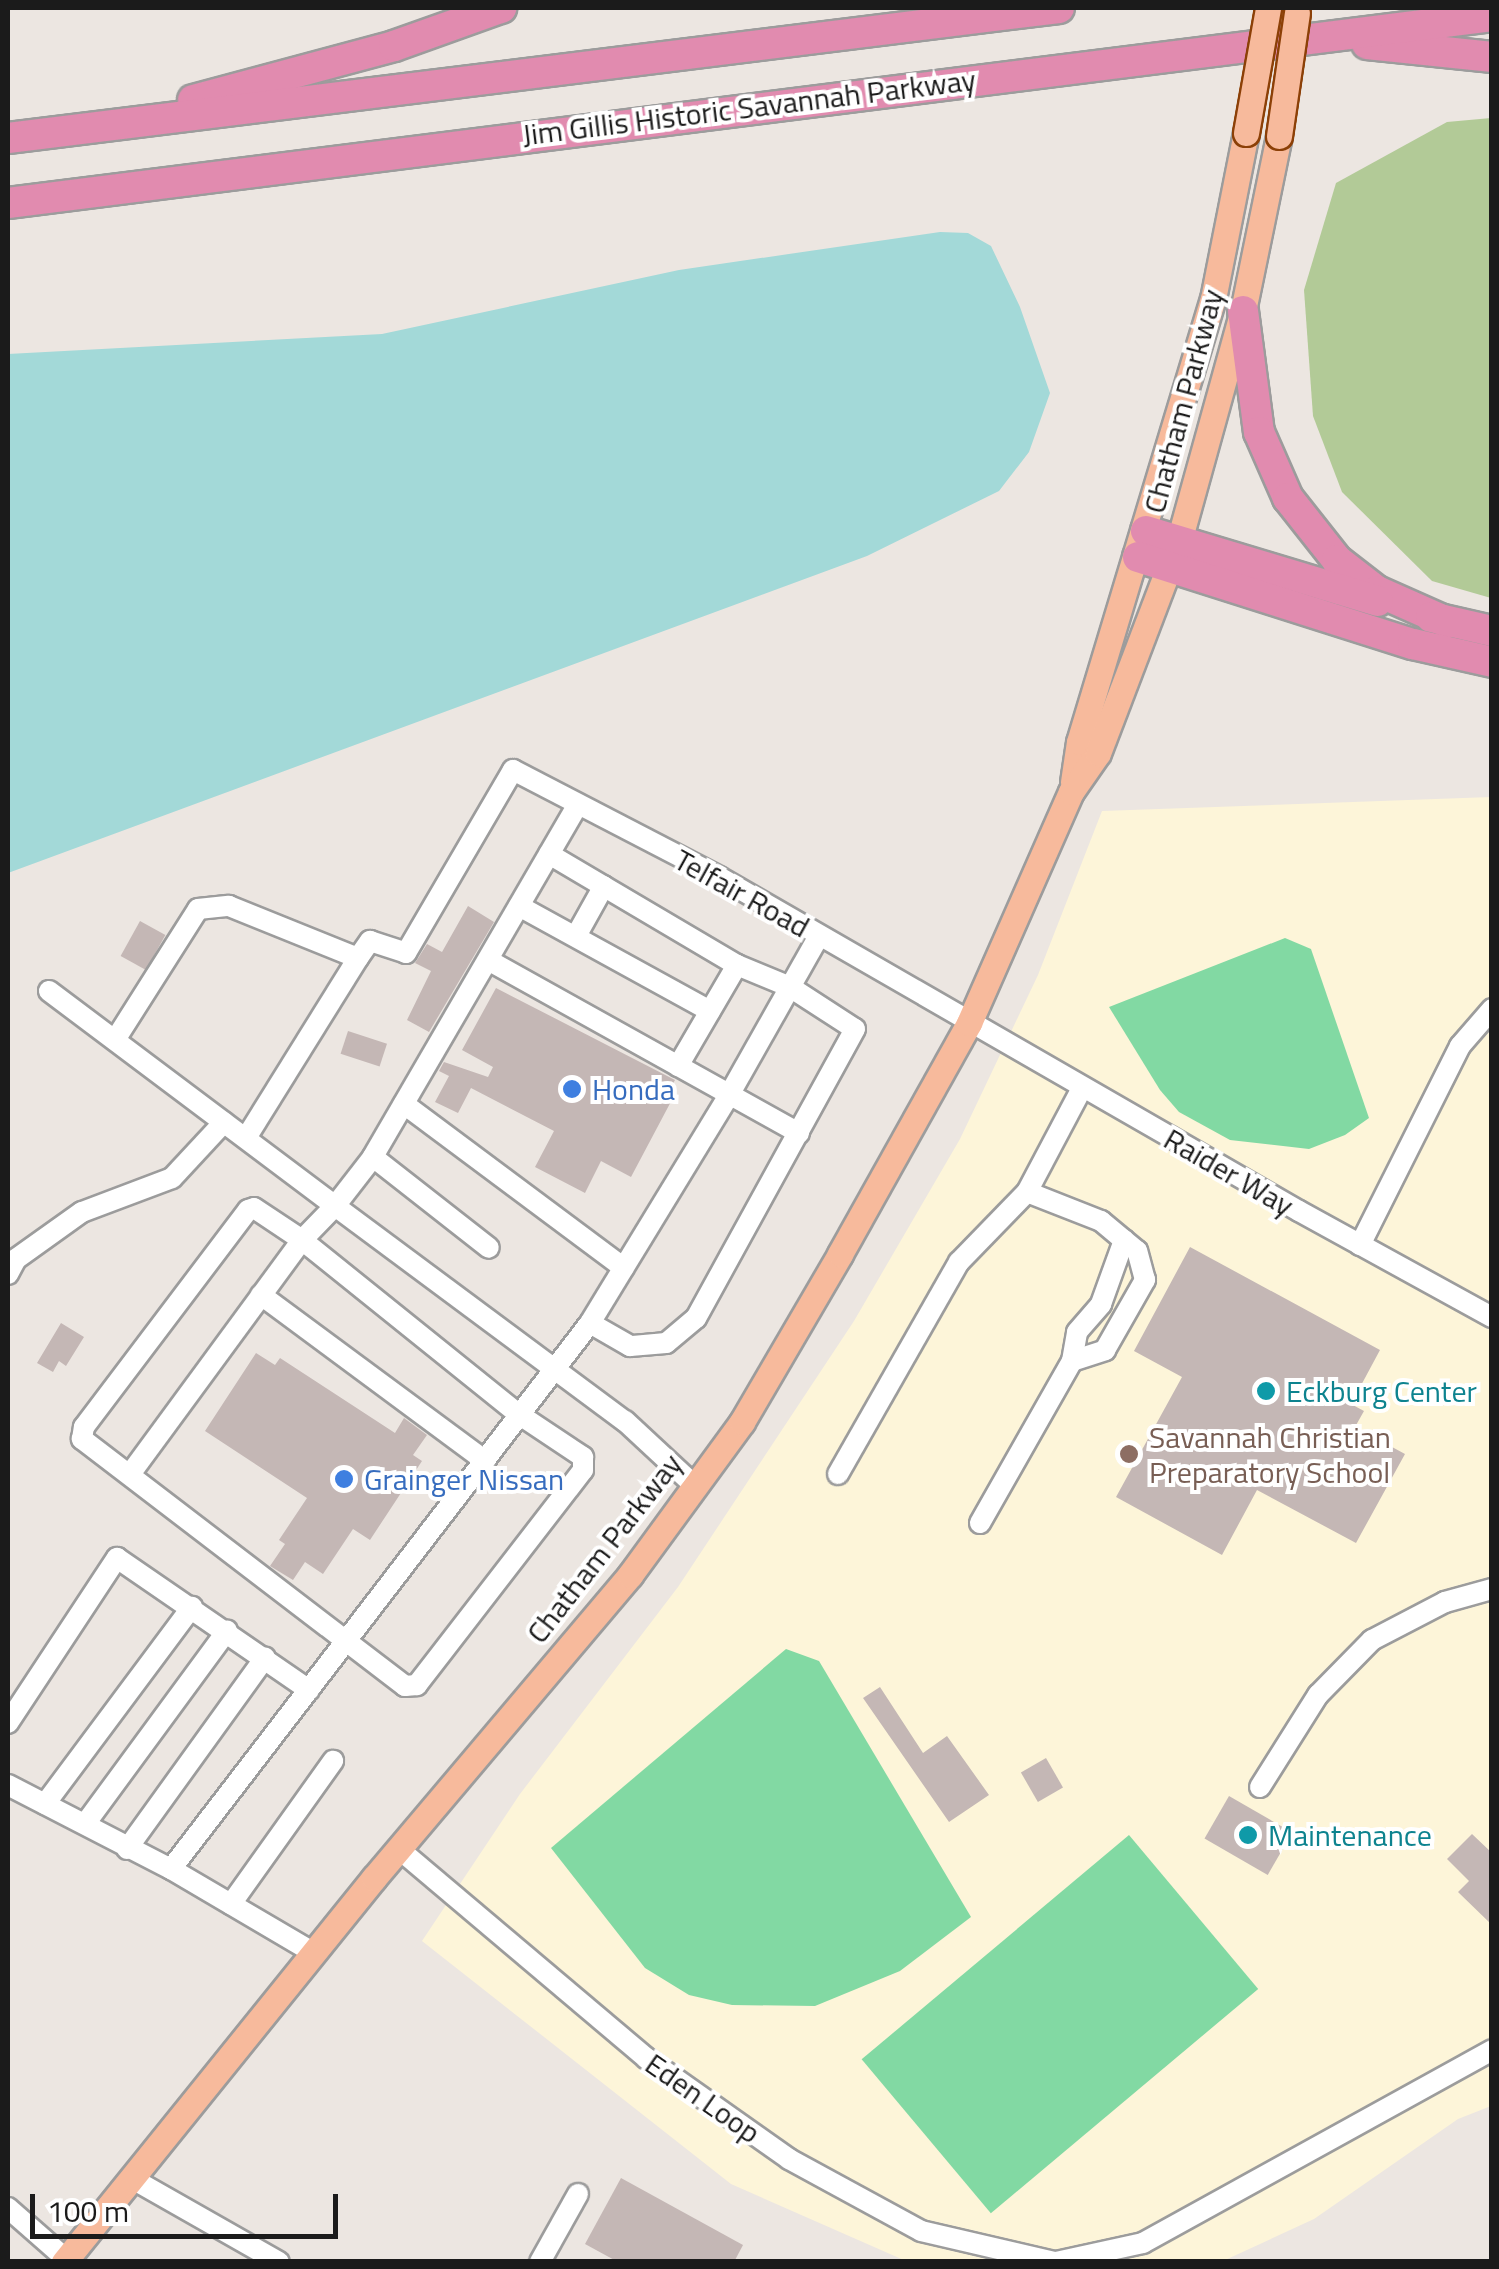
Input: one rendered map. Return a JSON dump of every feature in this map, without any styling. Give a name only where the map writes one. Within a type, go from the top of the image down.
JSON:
[{"type":"highway","points":[[21,136],[216,94],[394,46],[501,8]]},
{"type":"highway","name":"Jim Gillis Historic Savannah Parkway","points":[[21,136],[1059,8]]},
{"type":"highway","name":"Jim Gillis Historic Savannah Parkway","points":[[8,202],[1492,16]]},
{"type":"highway","points":[[1325,38],[1492,58]]},
{"type":"highway","points":[[1242,311],[1259,432],[1288,498],[1337,560],[1377,591],[1447,622]]},
{"type":"highway","points":[[1142,544],[1413,644],[1492,662]]},
{"type":"highway","points":[[1174,554],[1492,632]]},
{"type":"main road","name":"Chatham Parkway","points":[[1071,792],[1079,742],[1213,299],[1268,8]]},
{"type":"main road","name":"Chatham Parkway","points":[[65,2260],[314,1952],[630,1574],[742,1422],[968,1023],[1071,792],[1098,753],[1174,554],[1242,311],[1280,136],[1298,8]]},
{"type":"street","name":"Telfair Road","points":[[358,958],[370,941],[406,953],[513,770],[718,877],[968,1023]]},
{"type":"street","points":[[131,1472],[302,1240],[373,1157],[577,806]]},
{"type":"street","points":[[549,854],[737,964],[790,987],[855,1029],[696,1318],[666,1343],[630,1346],[590,1323]]},
{"type":"street","points":[[576,936],[604,886]]},
{"type":"street","points":[[116,1040],[198,910],[229,906],[358,958],[246,1138]]},
{"type":"street","points":[[519,906],[710,1011]]},
{"type":"street","points":[[171,1869],[590,1323],[729,1095],[818,936]]},
{"type":"street","points":[[488,960],[800,1133]]},
{"type":"street","points":[[678,1066],[737,964]]},
{"type":"street","points":[[49,991],[624,1421],[695,1486]]},
{"type":"street","points":[[1360,1245],[1460,1046],[1492,1009]]},
{"type":"street","name":"Raider Way","points":[[968,1023],[1492,1317]]},
{"type":"street","points":[[838,1474],[959,1262],[1027,1192],[1082,1088]]},
{"type":"street","points":[[404,1104],[624,1268]]},
{"type":"street","points":[[8,1274],[16,1259],[82,1212],[172,1178],[224,1122]]},
{"type":"street","points":[[373,1157],[489,1248]]},
{"type":"street","points":[[1027,1192],[1101,1221],[1137,1251],[1145,1280],[1105,1350],[1072,1361]]},
{"type":"street","points":[[259,1209],[520,1415],[583,1457],[583,1470],[417,1686],[405,1686],[131,1472],[82,1439],[84,1427],[248,1210],[259,1209]]},
{"type":"street","points":[[980,1523],[1072,1361],[1077,1332],[1102,1304],[1124,1240]]},
{"type":"street","points":[[261,1295],[484,1461]]},
{"type":"street","points":[[8,1722],[117,1558],[192,1606],[308,1690]]},
{"type":"street","points":[[1260,1787],[1318,1695],[1372,1640],[1445,1602],[1492,1589]]},
{"type":"street","points":[[45,1804],[192,1606]]},
{"type":"street","points":[[85,1824],[227,1631]]},
{"type":"street","points":[[128,1848],[266,1658]]},
{"type":"street","points":[[231,1904],[333,1761]]},
{"type":"street","points":[[8,1785],[171,1869],[314,1952]]},
{"type":"street","name":"Eden Loop","points":[[399,1849],[646,2058],[789,2159],[921,2231],[1055,2262],[1143,2243],[1492,2050]]},
{"type":"street","points":[[131,2178],[278,2261]]},
{"type":"street","points":[[540,2262],[578,2194]]},
{"type":"street","points":[[8,2208],[65,2260]]},
{"type":"shaded area","name":"Savannah Christian Preparatory School","points":[[1491,797],[1491,2106],[1458,2119],[1314,2219],[1223,2261],[906,2261],[731,2184],[422,1941],[520,1794],[678,1587],[854,1321],[960,1139],[1038,975],[1102,811]]},
{"type":"green space","points":[[1492,118],[1491,598],[1432,581],[1342,492],[1313,416],[1304,290],[1336,183],[1447,122]]},
{"type":"green space","points":[[1285,938],[1311,949],[1369,1118],[1345,1135],[1309,1149],[1230,1140],[1179,1112],[1160,1090],[1109,1007]]},
{"type":"green space","points":[[786,1649],[819,1661],[971,1917],[900,1971],[815,2006],[732,2005],[689,1995],[645,1968],[551,1848]]},
{"type":"green space","points":[[1129,1835],[1258,1989],[991,2213],[862,2059]]},
{"type":"water","points":[[940,232],[968,233],[991,246],[1020,307],[1050,393],[1029,452],[999,491],[867,556],[8,873],[8,354],[382,334],[679,270]]},
{"type":"building","points":[[468,906],[494,922],[429,1032],[407,1020],[431,971],[415,963],[427,944],[442,952]]},
{"type":"building","points":[[140,921],[165,935],[146,970],[121,956]]},
{"type":"building","name":"Honda","points":[[496,988],[675,1080],[669,1091],[675,1094],[631,1177],[601,1161],[585,1193],[535,1167],[554,1131],[471,1088],[458,1113],[435,1102],[449,1076],[439,1071],[444,1062],[488,1077],[493,1067],[462,1050]]},
{"type":"building","points":[[348,1031],[387,1044],[380,1066],[341,1054]]},
{"type":"building","name":"Eckburg Center","points":[[1190,1247],[1380,1350],[1351,1404],[1364,1411],[1355,1427],[1405,1454],[1356,1543],[1257,1490],[1222,1555],[1116,1497],[1182,1377],[1134,1351]]},
{"type":"building","points":[[61,1323],[84,1337],[66,1366],[59,1361],[53,1372],[37,1363]]},
{"type":"building","name":"Grainger Nissan","points":[[256,1353],[275,1365],[280,1358],[395,1433],[404,1418],[427,1435],[413,1455],[422,1461],[370,1540],[353,1529],[323,1574],[305,1562],[293,1580],[270,1566],[285,1544],[279,1540],[307,1498],[205,1431]]},
{"type":"building","points":[[880,1687],[923,1753],[947,1736],[989,1795],[949,1822],[863,1698]]},
{"type":"building","points":[[1046,1758],[1063,1787],[1038,1802],[1021,1772]]},
{"type":"building","name":"Maintenance","points":[[1229,1796],[1292,1832],[1268,1875],[1204,1838]]},
{"type":"building","points":[[1472,1834],[1492,1853],[1492,1925],[1458,1892],[1469,1881],[1447,1859]]},
{"type":"building","points":[[621,2178],[743,2245],[734,2262],[618,2262],[585,2244]]},
{"type":"place","name":"Honda","points":[[572,1089]]},
{"type":"place","name":"Eckburg Center","points":[[1266,1391]]},
{"type":"place","name":"Savannah Christian Preparatory School","points":[[1129,1454]]},
{"type":"place","name":"Grainger Nissan","points":[[344,1479]]},
{"type":"place","name":"Maintenance","points":[[1248,1835]]}]
